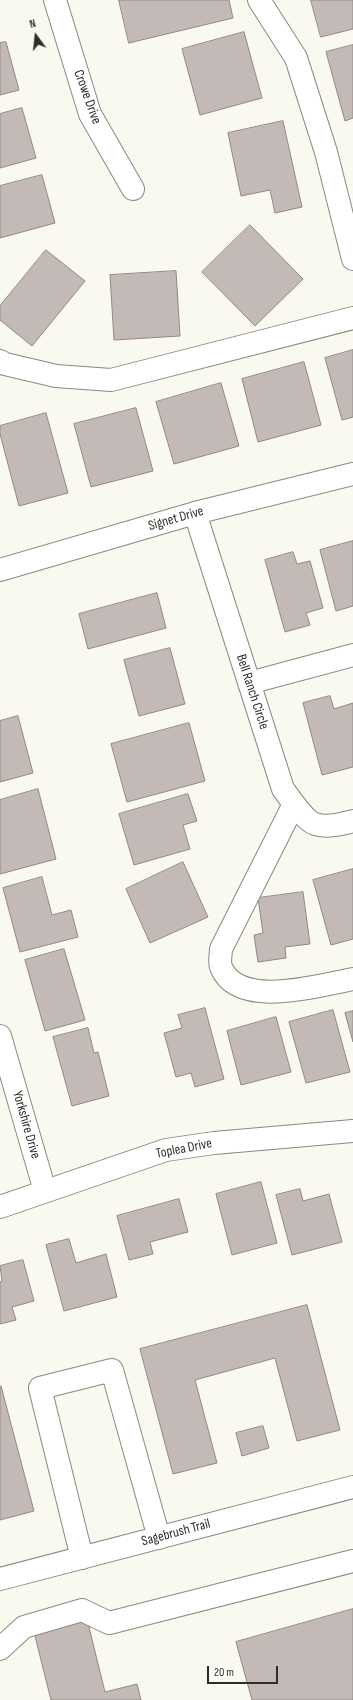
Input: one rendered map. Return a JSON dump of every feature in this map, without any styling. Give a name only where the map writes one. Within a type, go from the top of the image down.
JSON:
[{"type":"street","name":"Crowe Drive","points":[[55,0],[90,114],[133,189]]},
{"type":"street","points":[[259,0],[296,58],[326,152],[353,259]]},
{"type":"street","points":[[0,361],[5,364],[56,376],[111,380],[353,318]]},
{"type":"street","name":"Signet Drive","points":[[0,570],[195,513],[353,474]]},
{"type":"street","name":"Bell Ranch Circle","points":[[195,513],[283,789],[294,804],[314,824],[333,825],[353,822]]},
{"type":"street","points":[[249,683],[353,655]]},
{"type":"street","points":[[294,804],[221,949],[220,966],[227,978],[239,986],[261,992],[284,992],[353,979]]},
{"type":"street","name":"Yorkshire Drive","points":[[0,1036],[45,1191]]},
{"type":"street","name":"Toplea Drive","points":[[0,1207],[166,1150],[214,1143],[353,1131]]},
{"type":"street","points":[[82,1558],[40,1388],[47,1386],[112,1370],[159,1538]]},
{"type":"street","name":"Sagebrush Trail","points":[[0,1579],[353,1487]]},
{"type":"street","points":[[0,1649],[24,1627],[82,1610],[109,1623],[353,1561]]},
{"type":"building","points":[[119,0],[229,0],[233,18],[129,43]]},
{"type":"building","points":[[311,0],[353,0],[353,29],[321,37]]},
{"type":"building","points":[[244,32],[262,98],[200,115],[182,49]]},
{"type":"building","points":[[6,42],[19,90],[0,95],[0,43]]},
{"type":"building","points":[[353,45],[353,118],[345,121],[326,52]]},
{"type":"building","points":[[22,108],[36,158],[0,168],[0,114]]},
{"type":"building","points":[[283,121],[302,207],[275,213],[270,190],[241,196],[228,133]]},
{"type":"building","points":[[42,175],[55,223],[0,238],[0,186]]},
{"type":"building","points":[[250,225],[303,279],[255,326],[202,272]]},
{"type":"building","points":[[46,250],[85,281],[32,346],[0,320],[0,306]]},
{"type":"building","points":[[176,271],[180,336],[114,340],[110,275]]},
{"type":"building","points":[[353,350],[353,417],[342,420],[325,358]]},
{"type":"building","points":[[304,362],[321,425],[258,442],[242,379]]},
{"type":"building","points":[[221,383],[239,446],[174,464],[156,402]]},
{"type":"building","points":[[136,408],[153,471],[91,487],[74,424]]},
{"type":"building","points":[[46,413],[68,493],[19,506],[0,434],[0,426]]},
{"type":"building","points":[[353,541],[353,606],[336,611],[320,550]]},
{"type":"building","points":[[293,552],[297,564],[310,561],[323,608],[306,613],[310,625],[285,632],[265,560]]},
{"type":"building","points":[[157,593],[166,628],[88,649],[79,614]]},
{"type":"building","points":[[170,648],[185,704],[139,716],[124,660]]},
{"type":"building","points":[[330,696],[334,709],[353,703],[353,767],[322,775],[303,703]]},
{"type":"building","points":[[18,716],[33,773],[0,782],[0,721]]},
{"type":"building","points":[[189,723],[205,781],[127,802],[111,744]]},
{"type":"building","points":[[38,789],[56,859],[0,874],[0,800]]},
{"type":"building","points":[[188,794],[197,821],[183,825],[190,849],[134,865],[119,814]]},
{"type":"building","points":[[183,862],[208,917],[150,943],[126,889]]},
{"type":"building","points":[[353,869],[353,939],[331,945],[313,880]]},
{"type":"building","points":[[42,877],[52,915],[71,910],[78,937],[20,952],[3,888]]},
{"type":"building","points":[[303,892],[310,944],[285,947],[286,958],[258,962],[254,935],[263,933],[258,898]]},
{"type":"building","points":[[64,949],[85,1020],[45,1031],[25,960]]},
{"type":"building","points":[[205,1008],[224,1079],[195,1087],[191,1073],[176,1077],[164,1033],[182,1028],[178,1015]]},
{"type":"building","points":[[333,1010],[350,1072],[306,1083],[289,1022]]},
{"type":"building","points":[[353,1011],[353,1042],[345,1013]]},
{"type":"building","points":[[276,1017],[291,1072],[241,1085],[227,1031]]},
{"type":"building","points":[[88,1028],[94,1053],[98,1052],[109,1096],[72,1106],[53,1037]]},
{"type":"building","points":[[261,1182],[277,1243],[232,1255],[216,1194]]},
{"type":"building","points":[[300,1189],[303,1201],[329,1194],[342,1242],[292,1255],[276,1195]]},
{"type":"building","points":[[179,1199],[188,1232],[150,1242],[153,1254],[129,1260],[117,1216]]},
{"type":"building","points":[[69,1239],[76,1263],[106,1254],[117,1297],[64,1311],[46,1245]]},
{"type":"building","points":[[23,1260],[34,1301],[12,1307],[16,1320],[0,1324],[0,1282],[2,1281],[0,1266]]},
{"type":"building","points":[[307,1305],[340,1430],[297,1441],[275,1358],[195,1380],[217,1463],[173,1474],[140,1349]]},
{"type":"building","points":[[1,1386],[34,1511],[0,1520],[0,1387]]},
{"type":"building","points":[[263,1426],[269,1448],[242,1456],[236,1433]]},
{"type":"building","points":[[353,1609],[353,1700],[252,1700],[236,1642]]},
{"type":"building","points":[[87,1619],[105,1692],[137,1684],[141,1700],[51,1700],[34,1632]]}]
